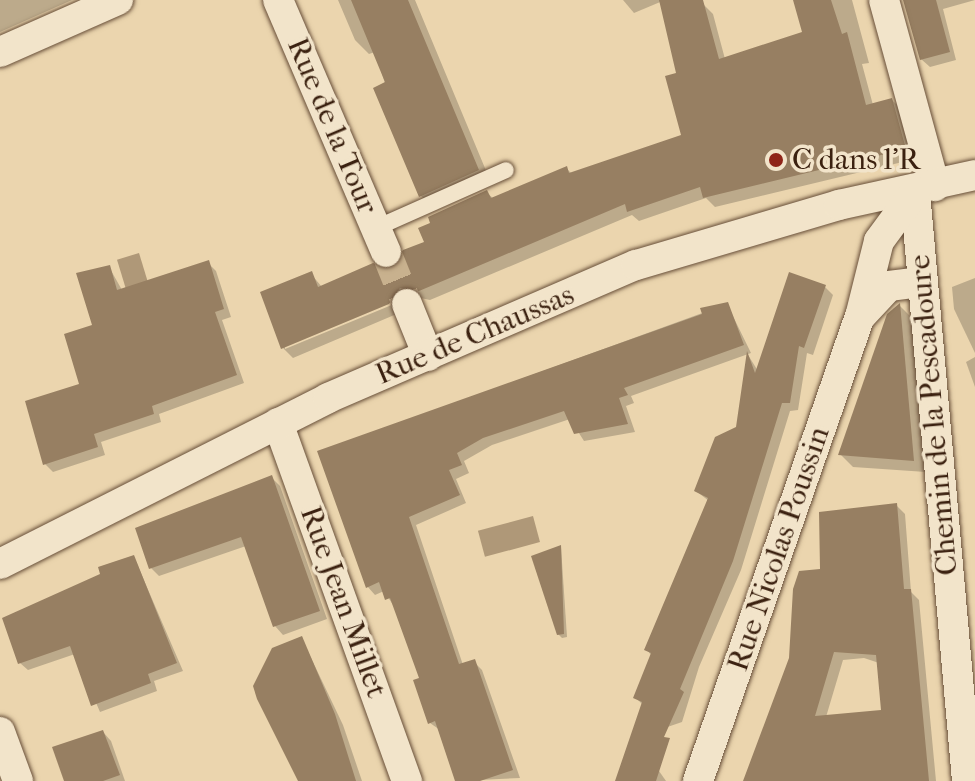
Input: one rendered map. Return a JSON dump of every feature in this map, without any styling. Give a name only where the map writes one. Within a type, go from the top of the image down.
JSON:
[{"type":"street","points":[[0,52],[118,0]]},
{"type":"street","name":"Rue de la Tour","points":[[278,0],[381,240]]},
{"type":"street","name":"Chemin de la Pescadoure","points":[[884,0],[925,189],[922,282],[967,781]]},
{"type":"street","name":"Rue de Chaussas","points":[[0,564],[278,423],[636,265],[839,205],[925,189],[975,175]]},
{"type":"street","name":"Rue Nicolas Poussin","points":[[698,781],[860,317],[879,241],[925,189]]},
{"type":"street","name":"Rue Nicolas Poussin","points":[[860,317],[873,297],[889,286],[922,282]]},
{"type":"street","points":[[407,304],[428,356]]},
{"type":"street","name":"Rue Jean Millet","points":[[278,423],[407,781]]},
{"type":"street","points":[[0,732],[18,781]]},
{"type":"lane","points":[[381,240],[506,170]]},
{"type":"shaded area","points":[[139,253],[153,298],[131,305],[117,260]]},
{"type":"shaded area","points":[[533,516],[540,542],[485,557],[478,531]]},
{"type":"building","points":[[351,0],[408,0],[479,170],[419,197],[373,88],[385,82]]},
{"type":"building","points":[[659,0],[703,0],[719,59],[802,32],[793,0],[831,0],[842,34],[847,32],[866,105],[892,98],[906,149],[703,198],[700,187],[627,212],[625,204],[419,291],[400,288],[389,304],[281,349],[260,292],[312,271],[318,287],[373,263],[392,269],[403,250],[424,242],[418,228],[430,223],[428,217],[487,190],[491,198],[567,166],[569,173],[681,135],[665,76],[676,73]]},
{"type":"building","points":[[903,0],[936,0],[950,52],[920,60]]},
{"type":"building","points":[[209,260],[224,309],[215,312],[237,375],[152,406],[154,414],[94,434],[98,447],[43,465],[25,401],[79,384],[64,334],[92,325],[76,273],[110,265],[117,290]]},
{"type":"building","points":[[789,272],[826,285],[804,348],[799,346],[790,403],[782,403],[733,561],[680,689],[684,692],[664,737],[670,738],[656,781],[615,781],[642,702],[633,698],[651,653],[644,650],[708,498],[694,491],[715,437],[736,427],[747,351],[755,373]]},
{"type":"building","points":[[728,302],[744,345],[624,388],[628,395],[619,398],[628,424],[574,434],[564,411],[483,438],[457,453],[462,465],[449,470],[460,495],[409,517],[459,664],[475,659],[513,770],[480,781],[455,781],[435,721],[428,724],[413,680],[419,678],[390,598],[385,600],[379,582],[366,588],[317,451],[702,314],[700,308]]},
{"type":"building","points":[[900,303],[914,461],[838,455],[887,314]]},
{"type":"building","points":[[272,475],[320,611],[273,627],[241,537],[149,569],[135,528]]},
{"type":"building","points":[[897,503],[904,589],[911,589],[929,781],[743,781],[789,658],[793,589],[799,571],[820,569],[819,512]],"holes":[[[834,652],[876,655],[881,710],[815,716]]]},
{"type":"building","points":[[561,545],[564,634],[557,635],[531,556]]},
{"type":"building","points":[[134,555],[177,663],[148,674],[151,683],[91,706],[70,646],[18,664],[2,618],[100,574],[98,567]]},
{"type":"building","points":[[302,636],[335,714],[356,781],[298,781],[257,699],[253,686],[272,648]]},
{"type":"building","points":[[103,730],[120,775],[103,781],[64,781],[52,747]]},
{"type":"tunnel","points":[[386,252],[407,304]]},
{"type":"place","name":"C dans l'R","points":[[776,160]]}]
